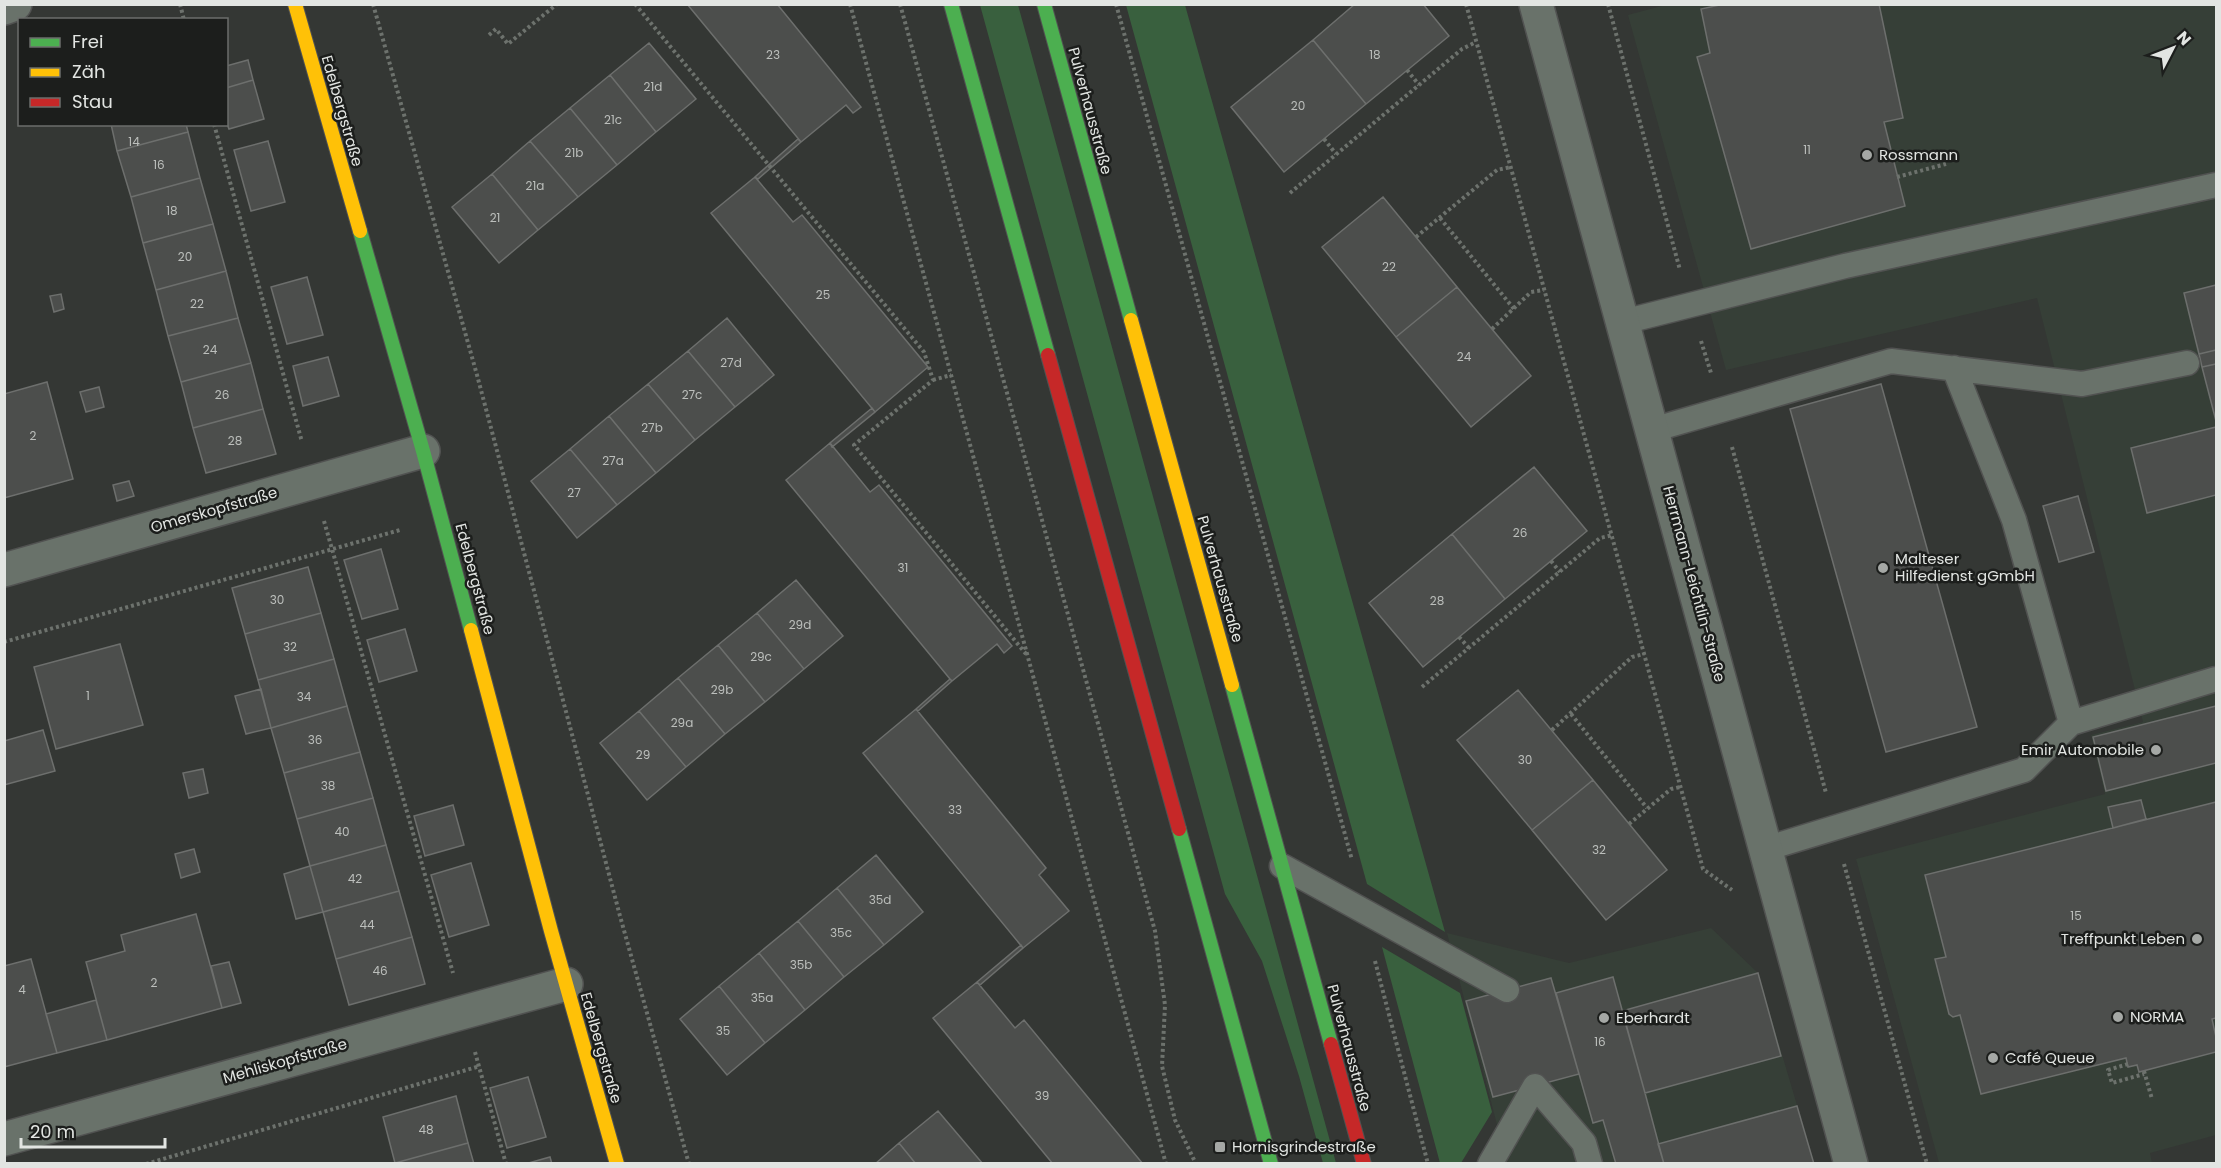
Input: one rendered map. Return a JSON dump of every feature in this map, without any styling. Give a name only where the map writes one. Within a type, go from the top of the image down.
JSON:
[{"type":"main road","name":"Edelbergstraße","points":[[295,4],[423,451],[566,984],[617,1164]]},
{"type":"main road","points":[[951,4],[1271,1164]]},
{"type":"main road","name":"Pulverhausstraße","points":[[1044,4],[1364,1164]]},
{"type":"street","points":[[4,8],[15,4]]},
{"type":"street","name":"Herrmann-Leichtlin-Straße","points":[[1536,4],[1851,1164]]},
{"type":"street","name":"Omerskopfstraße","points":[[4,570],[423,451]]},
{"type":"street","name":"Mehliskopfstraße","points":[[4,1139],[566,984]]},
{"type":"lane","points":[[1623,322],[1845,266],[2217,185]]},
{"type":"lane","points":[[1652,430],[1891,361],[2082,384],[2187,363]]},
{"type":"lane","points":[[1954,369],[2014,520],[2072,723]]},
{"type":"lane","points":[[1765,849],[2024,770],[2072,723],[2217,679]]},
{"type":"lane","points":[[1282,866],[1507,990]]},
{"type":"lane","points":[[1490,1164],[1535,1086],[1584,1143],[1590,1164]]},
{"type":"path","points":[[373,4],[480,386],[688,1164]]},
{"type":"path","points":[[489,35],[496,29],[508,44],[557,4]]},
{"type":"path","points":[[635,4],[924,352],[933,380]]},
{"type":"path","points":[[850,4],[1166,1164]]},
{"type":"path","points":[[900,4],[1155,931],[1165,1005],[1162,1066],[1175,1120],[1196,1164]]},
{"type":"path","points":[[1116,4],[1356,876],[1362,910],[1428,1164]]},
{"type":"path","points":[[1466,4],[1703,869],[1748,902],[1784,916]]},
{"type":"path","points":[[1608,4],[1690,305],[1722,410],[1927,1164]]},
{"type":"path","points":[[1290,193],[1462,49],[1476,42]]},
{"type":"path","points":[[1407,70],[1419,86]]},
{"type":"path","points":[[214,126],[506,1164]]},
{"type":"path","points":[[1324,139],[1336,154]]},
{"type":"path","points":[[1898,177],[1946,164]]},
{"type":"path","points":[[1416,237],[1497,170],[1511,167]]},
{"type":"path","points":[[1440,218],[1514,309]]},
{"type":"path","points":[[1492,329],[1532,292],[1544,290]]},
{"type":"path","points":[[951,375],[933,380],[854,445],[1028,656]]},
{"type":"path","points":[[4,642],[441,518]]},
{"type":"path","points":[[1422,687],[1600,538],[1613,535]]},
{"type":"path","points":[[1551,561],[1560,572]]},
{"type":"path","points":[[1459,637],[1469,648]]},
{"type":"path","points":[[1552,730],[1632,657],[1644,654]]},
{"type":"path","points":[[1571,714],[1647,808]]},
{"type":"path","points":[[1629,824],[1671,789],[1680,787]]},
{"type":"path","points":[[2128,1064],[2108,1070],[2112,1083],[2144,1072],[2152,1099]]},
{"type":"path","points":[[146,1164],[480,1066]]},
{"type":"shaded area","points":[[1669,4],[2216,5],[2216,1135],[2150,1153],[2152,1163],[1939,1163],[1856,859],[2105,794],[2091,735],[2143,722],[2037,298],[1726,370],[1628,15]]},
{"type":"shaded area","points":[[1711,928],[1758,973],[1814,1163],[1507,1163],[1447,933],[1569,963]]},
{"type":"green space","points":[[980,5],[1018,5],[1336,1163],[1323,1163],[1299,1076],[1262,961],[1225,894]]},
{"type":"green space","points":[[1126,5],[1185,5],[1445,932],[1367,884]]},
{"type":"green space","points":[[1382,947],[1460,993],[1492,1112],[1461,1163],[1440,1163]]},
{"type":"building","points":[[687,4],[777,4],[861,107],[853,113],[846,105],[801,142]]},
{"type":"building","points":[[1355,4],[1423,4],[1449,36],[1366,104],[1313,40]]},
{"type":"building","points":[[1724,4],[1879,4],[1903,118],[1884,122],[1905,206],[1751,249],[1697,57],[1710,53],[1701,9]]},
{"type":"building","points":[[1313,40],[1366,104],[1284,172],[1231,107]]},
{"type":"building","points":[[649,43],[696,99],[656,132],[610,75]]},
{"type":"building","points":[[248,60],[253,80],[228,87],[228,65]]},
{"type":"building","points":[[610,75],[656,132],[617,165],[570,108]]},
{"type":"building","points":[[253,80],[264,119],[229,129],[228,87]]},
{"type":"building","points":[[570,108],[617,165],[578,197],[530,141]]},
{"type":"building","points":[[111,126],[186,126],[188,132],[117,151]]},
{"type":"building","points":[[188,132],[200,178],[131,197],[117,151]]},
{"type":"building","points":[[798,139],[801,142],[758,179],[755,177]]},
{"type":"building","points":[[268,141],[285,202],[251,211],[234,150]]},
{"type":"building","points":[[530,141],[578,197],[538,230],[492,174]]},
{"type":"building","points":[[492,174],[538,230],[499,263],[452,207]]},
{"type":"building","points":[[755,177],[793,222],[802,215],[928,367],[875,412],[711,213]]},
{"type":"building","points":[[200,178],[213,224],[143,243],[131,197]]},
{"type":"building","points":[[1383,197],[1457,287],[1396,337],[1322,247]]},
{"type":"building","points":[[213,224],[226,271],[156,290],[143,243]]},
{"type":"building","points":[[226,271],[238,318],[168,336],[156,290]]},
{"type":"building","points":[[307,277],[323,335],[287,344],[271,287]]},
{"type":"building","points":[[2216,285],[2216,350],[2199,354],[2184,293]]},
{"type":"building","points":[[1457,287],[1531,376],[1471,427],[1396,337]]},
{"type":"building","points":[[61,294],[64,309],[54,312],[50,296]]},
{"type":"building","points":[[238,318],[251,363],[181,382],[168,336]]},
{"type":"building","points":[[727,318],[774,375],[735,407],[688,351]]},
{"type":"building","points":[[2216,350],[2216,364],[2202,367],[2199,354]]},
{"type":"building","points":[[688,351],[735,407],[695,440],[648,384]]},
{"type":"building","points":[[328,357],[339,396],[303,406],[293,366]]},
{"type":"building","points":[[251,363],[263,409],[193,428],[181,382]]},
{"type":"building","points":[[2216,364],[2216,421],[2202,367]]},
{"type":"building","points":[[47,382],[73,479],[4,498],[4,394]]},
{"type":"building","points":[[648,384],[695,440],[656,473],[609,416]]},
{"type":"building","name":"Malteser Hilfedienst gGmbH","points":[[1881,384],[1977,727],[1886,752],[1790,409]]},
{"type":"building","points":[[99,387],[104,407],[86,412],[80,392]]},
{"type":"building","points":[[872,408],[875,412],[832,447],[830,443]]},
{"type":"building","points":[[263,409],[276,454],[206,473],[193,428]]},
{"type":"building","points":[[609,416],[656,473],[617,505],[570,449]]},
{"type":"building","points":[[2216,427],[2216,495],[2147,513],[2131,448]]},
{"type":"building","points":[[830,443],[870,492],[879,485],[1012,646],[1004,653],[997,644],[952,681],[950,679],[786,480]]},
{"type":"building","points":[[570,449],[617,505],[577,538],[531,481]]},
{"type":"building","points":[[1534,467],[1587,531],[1505,599],[1452,534]]},
{"type":"building","points":[[129,481],[134,496],[117,501],[113,485]]},
{"type":"building","points":[[2078,496],[2094,552],[2059,562],[2043,506]]},
{"type":"building","points":[[1452,534],[1505,599],[1423,667],[1369,603]]},
{"type":"building","points":[[381,549],[398,609],[362,619],[344,560]]},
{"type":"building","points":[[308,567],[321,613],[245,634],[232,588]]},
{"type":"building","points":[[796,580],[843,636],[804,669],[757,613]]},
{"type":"building","points":[[321,613],[334,659],[258,680],[245,634]]},
{"type":"building","points":[[757,613],[804,669],[765,702],[718,645]]},
{"type":"building","points":[[405,629],[417,671],[379,682],[367,640]]},
{"type":"building","points":[[120,644],[143,725],[56,749],[34,667]]},
{"type":"building","points":[[718,645],[765,702],[725,734],[678,678]]},
{"type":"building","points":[[334,659],[347,706],[271,728],[258,680]]},
{"type":"building","points":[[678,678],[725,734],[686,767],[639,711]]},
{"type":"building","points":[[950,679],[952,681],[918,711],[916,709]]},
{"type":"building","points":[[261,689],[271,728],[246,734],[235,696]]},
{"type":"building","points":[[1518,690],[1593,780],[1532,830],[1457,740]]},
{"type":"building","points":[[347,706],[360,752],[284,773],[271,728]]},
{"type":"building","name":"Emir Automobile","points":[[2216,706],[2216,763],[2106,791],[2093,737]]},
{"type":"building","points":[[916,709],[1046,868],[1039,875],[1069,911],[1023,948],[863,753]]},
{"type":"building","points":[[639,711],[686,767],[647,800],[600,743]]},
{"type":"building","points":[[43,730],[55,771],[4,785],[4,741]]},
{"type":"building","points":[[360,752],[373,798],[297,819],[284,773]]},
{"type":"building","points":[[203,769],[208,793],[189,798],[183,773]]},
{"type":"building","points":[[1593,780],[1667,870],[1606,920],[1532,830]]},
{"type":"building","points":[[373,798],[386,845],[310,866],[297,819]]},
{"type":"building","points":[[2141,800],[2146,819],[2113,828],[2108,807]]},
{"type":"building","points":[[2216,802],[2216,1018],[2212,1019],[2216,1037],[2216,1052],[2139,1072],[2137,1065],[2128,1067],[2126,1058],[1981,1094],[1960,1015],[1953,1017],[1949,1014],[1935,959],[1946,957],[1925,875]]},
{"type":"building","points":[[453,805],[464,845],[425,856],[414,816]]},
{"type":"building","points":[[386,845],[399,891],[323,912],[310,866]]},
{"type":"building","points":[[194,849],[200,872],[181,878],[175,854]]},
{"type":"building","points":[[876,855],[923,912],[884,945],[837,888]]},
{"type":"building","points":[[471,863],[489,925],[449,937],[431,875]]},
{"type":"building","points":[[310,866],[323,912],[296,919],[284,874]]},
{"type":"building","points":[[837,888],[884,945],[844,977],[798,921]]},
{"type":"building","points":[[399,891],[412,937],[336,959],[323,912]]},
{"type":"building","points":[[196,914],[222,1008],[107,1040],[86,962],[125,951],[121,935]]},
{"type":"building","points":[[798,921],[844,977],[805,1010],[759,953]]},
{"type":"building","points":[[412,937],[425,984],[349,1005],[336,959]]},
{"type":"building","points":[[1021,945],[1023,948],[980,985],[977,982]]},
{"type":"building","points":[[759,953],[805,1010],[765,1043],[719,986]]},
{"type":"building","points":[[31,959],[57,1053],[4,1067],[4,966]]},
{"type":"building","points":[[229,962],[241,1003],[222,1008],[211,966]]},
{"type":"building","points":[[1758,973],[1781,1056],[1645,1093],[1622,1011]]},
{"type":"building","points":[[1613,977],[1664,1164],[1616,1164],[1603,1120],[1593,1123],[1556,993]]},
{"type":"building","points":[[1551,978],[1579,1074],[1493,1097],[1466,1001]]},
{"type":"building","points":[[977,982],[1015,1028],[1024,1020],[1143,1164],[1053,1164],[933,1018]]},
{"type":"building","points":[[719,986],[765,1043],[727,1075],[680,1019]]},
{"type":"building","points":[[96,1000],[107,1040],[57,1053],[46,1014]]},
{"type":"building","points":[[528,1077],[546,1137],[507,1148],[490,1088]]},
{"type":"building","points":[[456,1096],[468,1143],[395,1163],[383,1117]]},
{"type":"building","points":[[1797,1106],[1814,1164],[1664,1164],[1658,1144]]},
{"type":"building","points":[[938,1111],[983,1164],[916,1164],[899,1143]]},
{"type":"building","points":[[468,1143],[474,1164],[395,1164],[395,1163]]},
{"type":"building","points":[[899,1143],[916,1164],[875,1164]]},
{"type":"building","points":[[550,1157],[552,1164],[525,1164]]},
{"type":"traffic: fast","points":[[951,4],[1048,355]]},
{"type":"traffic: fast","points":[[1044,4],[1131,320]]},
{"type":"traffic: fast","points":[[360,231],[471,630]]},
{"type":"traffic: fast","points":[[1232,685],[1331,1044]]},
{"type":"traffic: fast","points":[[1179,829],[1271,1164]]},
{"type":"traffic: slow","points":[[295,4],[360,231]]},
{"type":"traffic: slow","points":[[1131,320],[1232,685]]},
{"type":"traffic: slow","points":[[471,630],[551,931],[617,1164]]},
{"type":"traffic: jam","points":[[1048,355],[1179,829]]},
{"type":"traffic: jam","points":[[1331,1044],[1364,1164]]},
{"type":"place","name":"Rossmann","points":[[1867,155]]},
{"type":"place","name":"Malteser Hilfedienst gGmbH","points":[[1883,568]]},
{"type":"place","name":"Emir Automobile","points":[[2156,750]]},
{"type":"place","name":"Treffpunkt Leben","points":[[2197,939]]},
{"type":"place","name":"NORMA","points":[[2118,1017]]},
{"type":"place","name":"Eberhardt","points":[[1604,1018]]},
{"type":"place","name":"Café Queue","points":[[1993,1058]]},
{"type":"place","name":"Hornisgrindestraße","points":[[1220,1147]]}]
